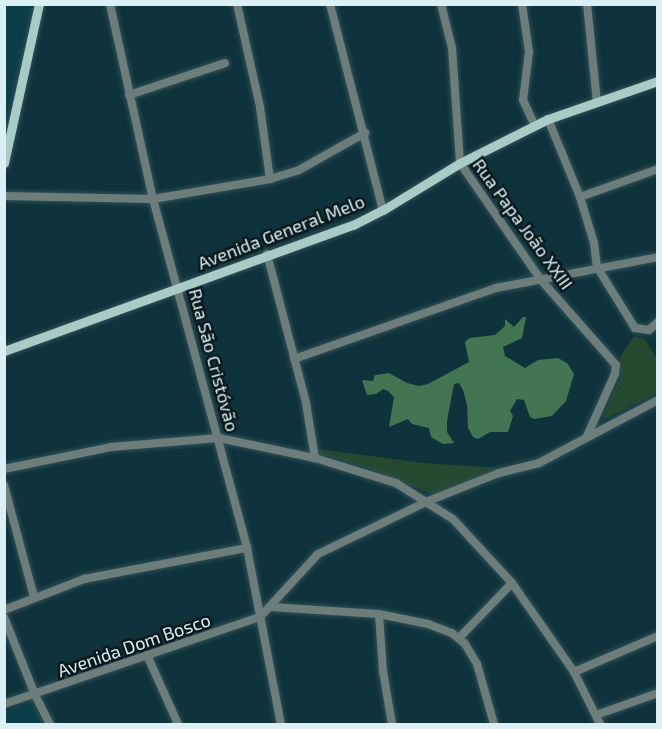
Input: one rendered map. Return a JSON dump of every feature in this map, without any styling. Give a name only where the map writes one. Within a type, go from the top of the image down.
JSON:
[{"type":"main road","points":[[4,163],[39,4]]},
{"type":"main road","name":"Avenida General Melo","points":[[4,351],[267,254],[353,225],[383,210],[459,163],[548,119],[657,81]]},
{"type":"street","name":"Rua São Cristóvão","points":[[110,4],[153,199],[179,288],[247,548],[281,724]]},
{"type":"street","points":[[237,4],[260,107],[270,179]]},
{"type":"street","points":[[330,4],[383,210]]},
{"type":"street","name":"Rua Papa João XXIII","points":[[441,4],[452,48],[459,163],[541,280],[616,365],[615,374],[587,436]]},
{"type":"street","points":[[522,4],[529,52],[523,100],[535,126]]},
{"type":"street","points":[[587,4],[597,102]]},
{"type":"street","points":[[129,95],[225,63]]},
{"type":"street","points":[[548,119],[580,197],[594,243],[597,267],[635,328],[649,330],[657,322]]},
{"type":"street","points":[[4,196],[153,199],[270,179],[300,170],[365,133]]},
{"type":"street","points":[[580,197],[657,168]]},
{"type":"street","points":[[267,254],[306,403],[315,458]]},
{"type":"street","points":[[294,358],[496,288],[657,257]]},
{"type":"street","name":"Avenida Dom Bosco","points":[[4,704],[260,617],[318,554],[428,501],[499,473],[538,463],[657,400]]},
{"type":"street","points":[[4,469],[111,447],[219,438],[315,458],[396,483],[428,501],[453,519],[512,583],[574,672],[600,724]]},
{"type":"street","points":[[4,485],[34,597]]},
{"type":"street","points":[[4,610],[84,579],[247,548]]},
{"type":"street","points":[[460,637],[512,583]]},
{"type":"street","points":[[270,607],[379,614],[442,628],[460,637],[477,664],[494,724]]},
{"type":"street","points":[[379,614],[383,671],[392,724]]},
{"type":"street","points":[[4,616],[35,695],[50,724]]},
{"type":"street","points":[[574,672],[657,636]]},
{"type":"street","points":[[147,655],[178,724]]},
{"type":"street","points":[[596,715],[657,693]]},
{"type":"shaded area","points":[[5,5],[38,5],[5,153]]},
{"type":"shaded area","points":[[32,702],[44,724],[5,724],[5,711]]},
{"type":"green space","points":[[523,317],[526,317],[522,338],[503,347],[505,356],[525,368],[538,360],[558,358],[567,363],[574,374],[566,401],[552,416],[534,419],[530,417],[524,400],[517,399],[510,411],[513,416],[508,432],[490,432],[478,439],[473,437],[468,428],[467,405],[463,390],[459,383],[454,384],[447,432],[454,443],[443,444],[431,437],[429,428],[412,424],[408,419],[389,427],[394,397],[383,389],[376,394],[367,395],[362,380],[373,381],[375,375],[389,373],[407,383],[419,386],[428,384],[469,362],[465,342],[470,338],[495,335],[505,326],[505,319],[514,327]]},
{"type":"green space","points":[[634,336],[645,339],[657,359],[657,393],[605,419],[603,415],[621,376],[620,357]]},
{"type":"green space","points":[[318,449],[423,463],[500,468],[432,494],[367,468],[318,453]]}]
